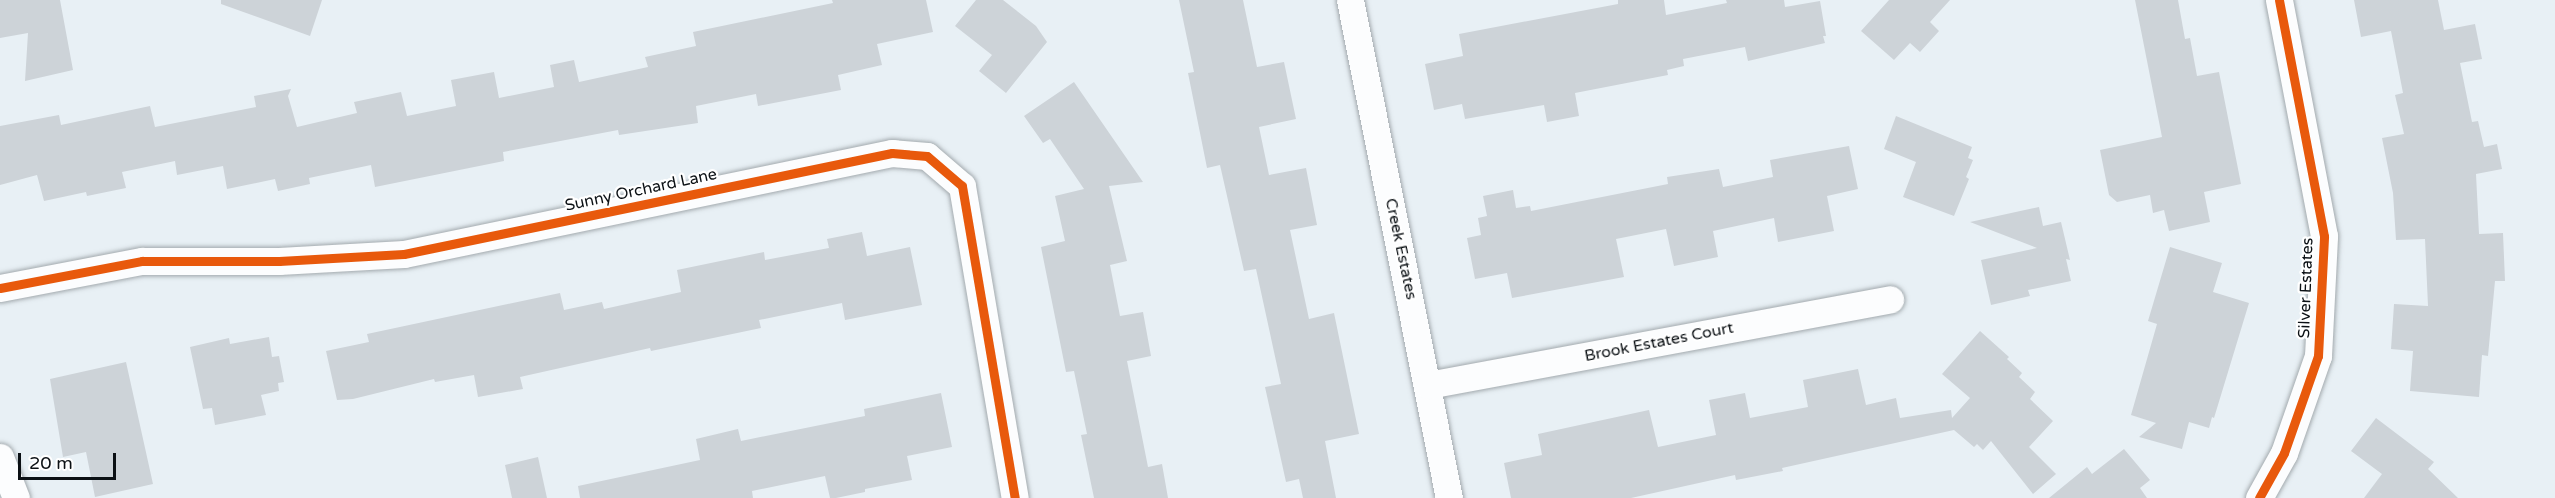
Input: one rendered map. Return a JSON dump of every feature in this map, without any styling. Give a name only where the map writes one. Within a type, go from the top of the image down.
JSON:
[{"type":"street","name":"Creek Estates","points":[[1350,0],[1449,498]]},
{"type":"street","name":"Silver Estates","points":[[2259,498],[2284,453],[2318,356],[2324,237],[2279,0]]},
{"type":"street","name":"Sunny Orchard Lane","points":[[0,288],[142,261],[279,261],[404,254],[892,153],[927,156],[962,186],[1015,498]]},
{"type":"street","name":"Brook Estates Court","points":[[1428,385],[1890,299]]},
{"type":"street","points":[[0,457],[16,498]]},
{"type":"building","points":[[0,0],[60,0],[73,70],[25,81],[28,33],[0,38]]},
{"type":"building","points":[[221,0],[322,0],[310,36],[221,4]]},
{"type":"building","points":[[832,0],[926,0],[933,32],[877,44],[882,65],[838,75],[841,90],[758,106],[756,94],[696,106],[698,123],[619,135],[618,130],[503,152],[504,161],[375,187],[371,165],[309,178],[310,184],[278,191],[275,179],[227,189],[223,166],[177,175],[175,161],[122,172],[126,188],[87,196],[86,192],[44,201],[37,175],[0,185],[0,126],[59,115],[61,125],[150,106],[155,127],[256,107],[254,96],[291,89],[288,96],[297,127],[357,113],[354,102],[401,92],[407,116],[456,106],[451,80],[494,72],[499,98],[554,87],[550,65],[574,60],[579,82],[648,67],[645,57],[696,46],[693,32],[833,3]]},
{"type":"building","points":[[976,0],[1003,0],[1036,26],[1047,42],[1006,93],[979,71],[992,55],[955,26]]},
{"type":"building","points":[[1179,0],[1243,0],[1257,67],[1284,62],[1296,119],[1259,127],[1269,175],[1306,168],[1317,225],[1290,230],[1309,319],[1334,313],[1359,434],[1325,441],[1336,498],[1303,498],[1299,479],[1286,482],[1265,387],[1281,384],[1256,269],[1244,271],[1220,165],[1207,168],[1188,73],[1194,72]]},
{"type":"building","points":[[1618,0],[1664,0],[1666,15],[1727,3],[1726,0],[1784,0],[1785,7],[1820,1],[1826,36],[1823,36],[1825,43],[1748,61],[1745,47],[1683,59],[1684,66],[1667,70],[1668,75],[1575,93],[1579,116],[1547,122],[1544,105],[1465,119],[1462,104],[1434,110],[1425,64],[1463,56],[1459,34],[1618,4]]},
{"type":"building","points":[[1889,0],[1950,0],[1930,22],[1939,31],[1920,52],[1910,43],[1894,60],[1861,31]]},
{"type":"building","points":[[2135,0],[2178,0],[2185,39],[2190,38],[2197,76],[2219,72],[2241,184],[2204,192],[2210,222],[2169,231],[2164,210],[2153,213],[2150,195],[2117,202],[2109,195],[2100,150],[2162,137]]},
{"type":"building","points":[[2354,0],[2438,0],[2444,30],[2475,24],[2482,59],[2460,63],[2472,122],[2478,121],[2484,147],[2497,144],[2502,169],[2476,174],[2479,234],[2503,233],[2505,281],[2495,281],[2488,356],[2482,355],[2479,397],[2410,391],[2413,351],[2391,349],[2394,304],[2428,306],[2425,239],[2396,240],[2393,193],[2382,138],[2404,134],[2395,95],[2403,93],[2391,31],[2361,37]]},
{"type":"building","points":[[1074,82],[1143,182],[1109,186],[1127,261],[1110,265],[1120,316],[1143,312],[1151,356],[1127,361],[1148,467],[1162,464],[1168,498],[1094,498],[1081,435],[1087,434],[1074,371],[1066,372],[1041,247],[1065,241],[1055,196],[1084,189],[1050,139],[1043,143],[1024,116]]},
{"type":"building","points":[[1896,116],[1972,147],[1968,158],[1973,160],[1966,177],[1969,179],[1954,216],[1903,197],[1916,162],[1884,149]]},
{"type":"building","points":[[1849,146],[1858,189],[1827,196],[1834,231],[1778,242],[1774,218],[1713,231],[1718,257],[1674,266],[1666,229],[1616,239],[1624,277],[1512,298],[1507,273],[1475,279],[1467,238],[1481,235],[1478,218],[1487,216],[1483,196],[1513,190],[1516,208],[1530,206],[1531,211],[1668,184],[1667,177],[1719,169],[1723,187],[1773,177],[1770,160]]},
{"type":"building","points":[[2039,207],[2043,226],[2061,222],[2070,260],[2066,259],[2071,281],[2028,290],[2030,296],[1991,305],[1981,260],[2037,248],[1970,222]]},
{"type":"building","points":[[862,232],[867,256],[910,247],[922,305],[845,320],[842,303],[759,320],[761,328],[651,351],[650,348],[520,377],[523,389],[478,397],[474,375],[435,382],[434,379],[353,399],[337,400],[326,351],[369,342],[367,334],[560,293],[564,310],[602,302],[604,309],[681,292],[677,270],[764,252],[765,260],[829,248],[827,239]]},
{"type":"building","points":[[2170,247],[2222,263],[2213,292],[2249,303],[2214,418],[2212,417],[2209,428],[2189,422],[2182,449],[2139,437],[2156,423],[2131,415],[2157,324],[2148,321]]},
{"type":"building","points":[[1980,331],[2009,357],[2007,359],[2022,373],[2019,377],[2035,392],[2030,399],[2053,421],[2029,447],[2056,474],[2033,494],[1991,441],[1983,450],[1977,444],[1974,447],[1954,430],[1782,468],[1783,471],[1736,480],[1735,475],[1631,498],[1511,498],[1504,463],[1542,455],[1538,434],[1649,410],[1658,447],[1716,435],[1709,400],[1745,393],[1750,418],[1808,407],[1803,380],[1858,369],[1866,405],[1896,398],[1900,418],[1951,410],[1952,418],[1970,398],[1942,374]]},
{"type":"building","points":[[269,337],[272,357],[279,356],[284,382],[278,383],[279,391],[261,395],[266,415],[215,425],[212,408],[203,409],[190,347],[229,338],[230,344]]},
{"type":"building","points":[[126,362],[153,484],[95,497],[86,452],[63,457],[50,379]]},
{"type":"building","points":[[941,393],[952,447],[907,456],[912,480],[865,489],[865,492],[836,498],[830,498],[825,476],[752,491],[753,498],[580,498],[578,486],[700,460],[696,439],[738,429],[741,441],[865,416],[864,409]]},
{"type":"building","points":[[2376,418],[2434,462],[2428,469],[2458,498],[2364,498],[2382,474],[2351,451]]},
{"type":"building","points":[[2124,449],[2150,480],[2140,488],[2147,498],[2049,498],[2087,467],[2092,474]]},
{"type":"building","points":[[538,457],[547,498],[512,498],[505,465]]},
{"type":"cycle path","points":[[2259,498],[2284,453],[2318,356],[2324,236],[2279,0]]},
{"type":"cycle path","points":[[0,288],[142,261],[279,261],[404,254],[892,153],[927,156],[962,186],[1015,498]]}]
